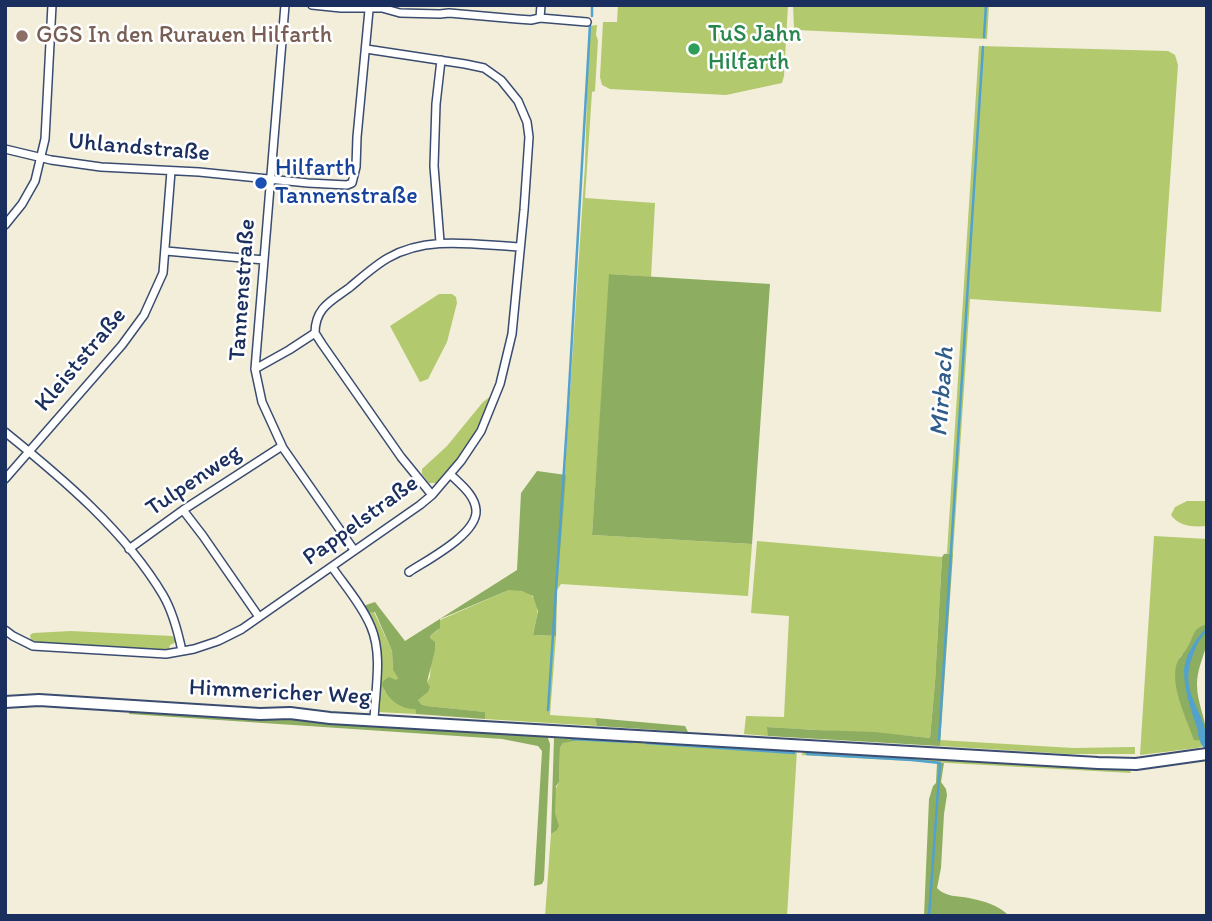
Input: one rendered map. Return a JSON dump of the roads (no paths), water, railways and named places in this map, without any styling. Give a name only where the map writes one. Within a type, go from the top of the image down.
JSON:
[{"type":"street","points":[[5,225],[22,204],[35,181],[45,139],[52,5]]},
{"type":"street","name":"Tannenstraße","points":[[285,5],[256,369],[262,402],[282,446],[354,550]]},
{"type":"street","points":[[312,5],[369,10],[382,8],[400,13],[440,15],[449,9],[517,19],[587,22]]},
{"type":"street","points":[[540,18],[541,5]]},
{"type":"street","points":[[366,50],[369,10]]},
{"type":"street","name":"Uhlandstraße","points":[[5,149],[101,167],[347,185],[352,183],[356,167],[366,50]]},
{"type":"street","name":"Pappelstraße","points":[[5,630],[33,646],[166,654],[218,641],[242,629],[420,505],[450,474],[481,430],[500,384],[512,334],[528,145],[527,122],[510,90],[484,68],[366,50]]},
{"type":"street","points":[[440,242],[434,166],[441,60]]},
{"type":"street","name":"Kleiststraße","points":[[5,479],[122,345],[144,315],[163,273],[171,171]]},
{"type":"street","points":[[432,495],[398,453],[315,333],[317,316],[325,305],[388,258],[413,247],[440,242],[520,247]]},
{"type":"street","points":[[166,251],[264,260]]},
{"type":"street","points":[[256,369],[315,333]]},
{"type":"street","points":[[5,432],[86,503],[129,549],[163,596],[175,621],[181,651]]},
{"type":"street","name":"Tulpenweg","points":[[129,549],[183,510],[282,446]]},
{"type":"street","points":[[409,572],[464,535],[471,527],[477,512],[474,500],[450,474]]},
{"type":"street","points":[[183,510],[259,617]]},
{"type":"street","points":[[332,567],[372,628],[377,664],[374,720]]},
{"type":"street","name":"Himmericher Weg","points":[[5,702],[39,700],[260,714],[290,713],[331,718],[1098,763],[1136,764],[1204,755]]},
{"type":"water","points":[[1207,628],[1193,655],[1188,681],[1206,733],[1207,745],[1203,746],[1188,700],[1184,671],[1192,647]]},
{"type":"waterway","points":[[592,5],[592,16]]},
{"type":"waterway","name":"Mirbach","points":[[984,37],[986,5]]},
{"type":"waterway","points":[[548,710],[590,25]]},
{"type":"waterway","name":"Mirbach","points":[[939,740],[983,47]]},
{"type":"waterway","points":[[1199,734],[1207,750]]},
{"type":"waterway","points":[[572,739],[632,742]]},
{"type":"waterway","points":[[647,743],[794,753]]},
{"type":"waterway","name":"Mirbach","points":[[807,754],[940,763],[929,916]]},
{"type":"place","name":"GGS In den Rurauen Hilfarth","points":[[22,36]]},
{"type":"place","name":"TuS Jahn Hilfarth","points":[[694,49]]},
{"type":"place","name":"Hilfarth Tannenstraße","points":[[261,183]]}]
